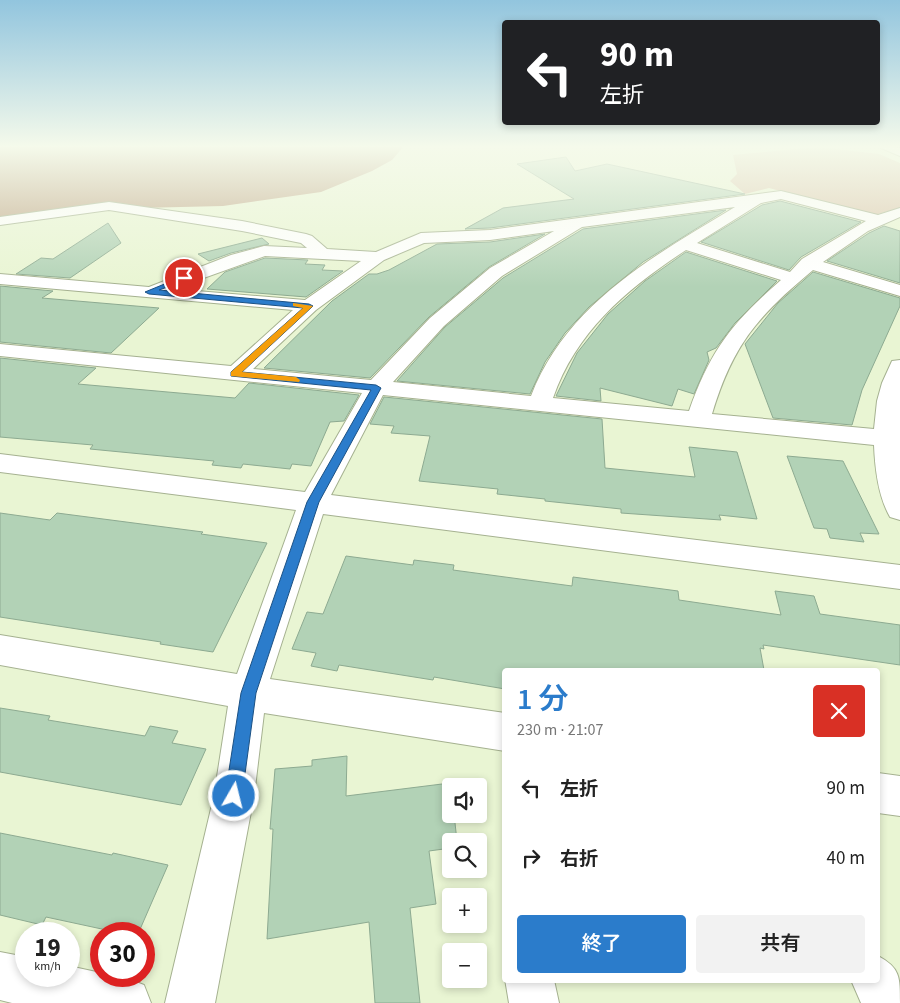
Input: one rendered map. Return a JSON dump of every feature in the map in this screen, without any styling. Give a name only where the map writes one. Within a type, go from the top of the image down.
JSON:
[{"type":"street","points":[[540,404],[552,371],[573,339],[596,312],[646,270],[756,200],[765,196],[781,195],[879,220]]},
{"type":"street","points":[[235,374],[309,306],[378,257],[421,238],[490,235],[756,200]]},
{"type":"street","points":[[0,221],[109,206],[232,224],[306,239],[321,253]]},
{"type":"street","points":[[698,418],[713,375],[741,329],[808,263],[833,246],[879,220],[900,212]]},
{"type":"street","points":[[190,1003],[234,796],[248,693],[313,502],[376,388],[437,322],[496,272],[579,223]]},
{"type":"street","points":[[685,245],[793,278]]},
{"type":"street","points":[[149,292],[237,259],[264,251],[378,257]]},
{"type":"street","points":[[808,263],[900,291]]},
{"type":"street","points":[[4,283],[149,292],[309,306]]},
{"type":"street","points":[[0,350],[698,418],[893,439]]},
{"type":"street","points":[[900,366],[890,394],[893,439],[888,463],[900,510]]},
{"type":"street","points":[[0,463],[900,577]]},
{"type":"street","points":[[0,650],[502,738]]},
{"type":"street","points":[[880,793],[900,796]]},
{"type":"street","points":[[0,976],[126,1003]]},
{"type":"street","points":[[530,983],[534,1003]]},
{"type":"street","points":[[878,983],[888,1003]]},
{"type":"shaded area","points":[[0,193],[315,193],[223,206],[97,209],[0,217]]},
{"type":"shaded area","points":[[788,193],[900,193],[900,208],[874,215]]},
{"type":"building","points":[[564,193],[745,194],[490,228],[465,229],[503,208],[574,199]]},
{"type":"building","points":[[780,201],[861,222],[801,257],[789,270],[701,242],[762,205]]},
{"type":"building","points":[[726,210],[643,262],[589,307],[565,333],[545,362],[530,394],[397,381],[445,327],[503,278],[583,229]]},
{"type":"building","points":[[108,223],[121,243],[70,278],[16,274],[41,258],[53,259]]},
{"type":"building","points":[[884,226],[900,231],[900,283],[827,261],[869,233]]},
{"type":"building","points":[[545,234],[489,267],[429,317],[370,378],[264,368],[332,301],[369,274],[377,274],[389,270],[437,244],[490,242]]},
{"type":"building","points":[[262,238],[269,244],[231,253],[209,261],[198,254]]},
{"type":"building","points":[[686,252],[777,281],[735,323],[716,348],[707,352],[709,360],[694,394],[678,389],[672,406],[600,388],[601,401],[556,396],[577,353],[608,314],[645,281]]},
{"type":"building","points":[[265,258],[308,260],[305,264],[325,265],[322,270],[343,271],[306,297],[207,289],[225,272]]},
{"type":"building","points":[[813,272],[900,298],[900,306],[862,390],[852,425],[773,418],[745,344],[778,303]]},
{"type":"building","points":[[0,286],[53,291],[42,298],[159,308],[111,353],[0,342]]},
{"type":"building","points":[[0,358],[96,368],[78,384],[235,398],[249,383],[359,395],[344,421],[330,422],[311,466],[292,464],[290,469],[243,464],[241,468],[212,465],[214,461],[90,449],[93,445],[0,437]]},
{"type":"building","points":[[384,397],[602,419],[605,468],[695,477],[689,447],[737,452],[757,519],[719,515],[721,520],[621,513],[621,509],[497,494],[498,489],[419,481],[430,436],[391,433],[394,426],[370,424]]},
{"type":"building","points":[[787,456],[843,461],[879,534],[860,533],[864,542],[830,538],[827,529],[814,528]]},
{"type":"building","points":[[0,513],[50,520],[57,513],[203,532],[201,534],[267,543],[213,652],[0,617]]},
{"type":"building","points":[[346,556],[413,565],[414,560],[454,565],[453,570],[572,586],[573,577],[678,591],[679,600],[781,615],[775,591],[814,596],[820,614],[900,625],[900,665],[763,645],[764,649],[760,648],[764,668],[502,668],[502,688],[434,677],[433,680],[339,665],[337,671],[311,666],[316,653],[292,649],[307,612],[323,614]]},
{"type":"building","points":[[0,708],[50,716],[48,720],[145,736],[150,726],[178,731],[172,743],[206,749],[181,805],[0,772]]},
{"type":"building","points":[[347,756],[346,796],[442,784],[442,823],[455,823],[456,833],[442,833],[442,849],[429,851],[436,904],[410,908],[420,1003],[375,1003],[369,922],[267,939],[273,829],[270,829],[275,769],[312,766],[312,760]]},
{"type":"building","points":[[0,833],[168,865],[143,922],[90,922],[90,926],[80,924],[80,922],[69,922],[46,917],[44,922],[29,922],[0,915]]},
{"type":"slow traffic","points":[[295,305],[309,306],[235,374],[296,380]]},
{"type":"route","points":[[184,278],[149,292],[309,306],[235,374],[376,388],[313,502],[248,693],[234,796]]}]
